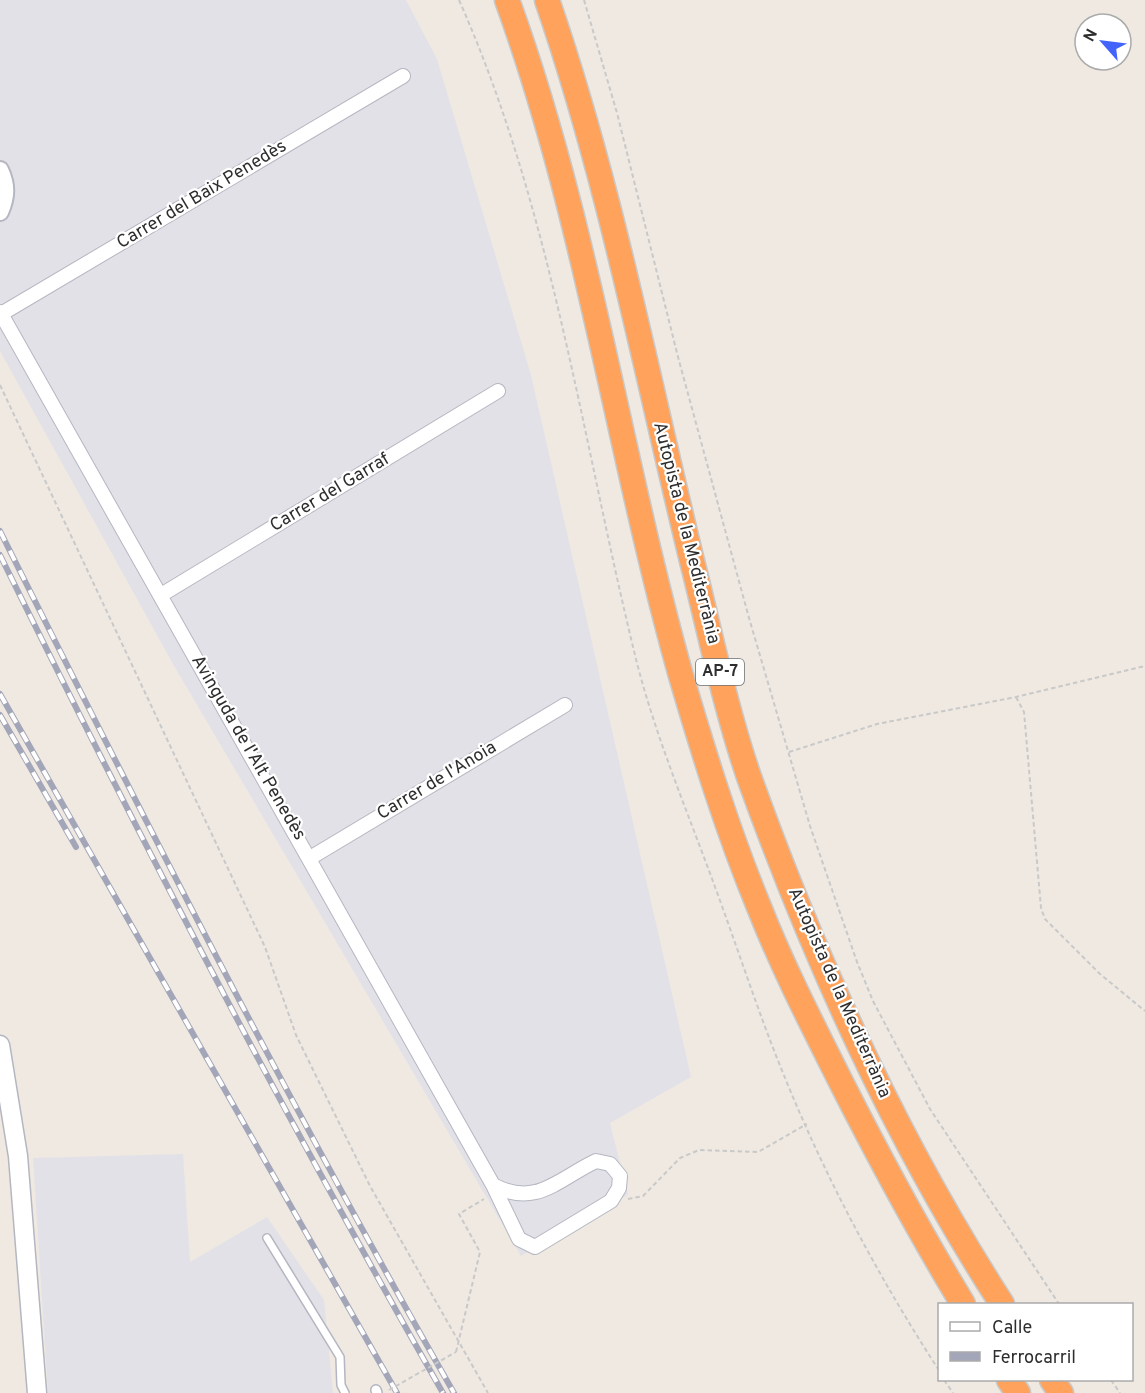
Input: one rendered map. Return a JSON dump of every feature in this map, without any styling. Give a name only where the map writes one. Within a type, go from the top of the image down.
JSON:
[{"type":"highway","name":"Autopista de la Mediterrània","points":[[507,0],[549,128],[574,218],[664,612],[723,812],[759,909],[811,1023],[897,1189],[962,1303]]},
{"type":"highway","name":"Autopista de la Mediterrània","points":[[547,0],[583,110],[604,187],[706,618],[749,775],[808,927],[866,1060],[928,1180],[1001,1303]]},
{"type":"main road","points":[[0,1045],[18,1156],[37,1393]]},
{"type":"street","name":"Carrer del Baix Penedès","points":[[1,313],[403,76]]},
{"type":"street","points":[[0,170],[6,183],[6,200],[0,212]]},
{"type":"street","name":"Avinguda de l'Alt Penedès","points":[[1,313],[495,1188],[519,1239],[535,1247],[611,1201]]},
{"type":"street","name":"Carrer del Garraf","points":[[161,595],[498,391]]},
{"type":"street","name":"Carrer de l'Anoia","points":[[310,858],[565,705]]},
{"type":"street","points":[[495,1188],[520,1195],[541,1192],[596,1161],[610,1164],[620,1176],[619,1188],[611,1201]]},
{"type":"lane","points":[[267,1238],[340,1357],[341,1385],[345,1393]]},
{"type":"path","points":[[584,0],[617,113],[678,357],[810,826],[873,1001],[930,1109],[1058,1303]]},
{"type":"path","points":[[0,385],[265,947],[297,1035],[370,1186],[488,1393]]},
{"type":"path","points":[[789,752],[877,724],[1016,697],[1145,666]]},
{"type":"path","points":[[1016,697],[1024,712],[1041,908],[1046,919],[1100,974],[1145,1011]]},
{"type":"path","points":[[611,1201],[643,1196],[680,1158],[699,1150],[758,1152],[807,1124]]},
{"type":"path","points":[[389,1390],[456,1352],[480,1252],[459,1214],[495,1188]]},
{"type":"shaded area","points":[[0,0],[406,0],[437,59],[531,375],[691,1077],[610,1123],[628,1195],[521,1256],[173,664],[0,351]]},
{"type":"shaded area","points":[[183,1154],[190,1262],[267,1217],[324,1300],[333,1393],[48,1393],[33,1158]]},
{"type":"railway","points":[[0,531],[221,965],[394,1287],[454,1393]]},
{"type":"railway","points":[[0,555],[215,978],[327,1186],[443,1393]]},
{"type":"railway","points":[[0,694],[397,1393]]},
{"type":"railway","points":[[0,715],[76,847]]}]
